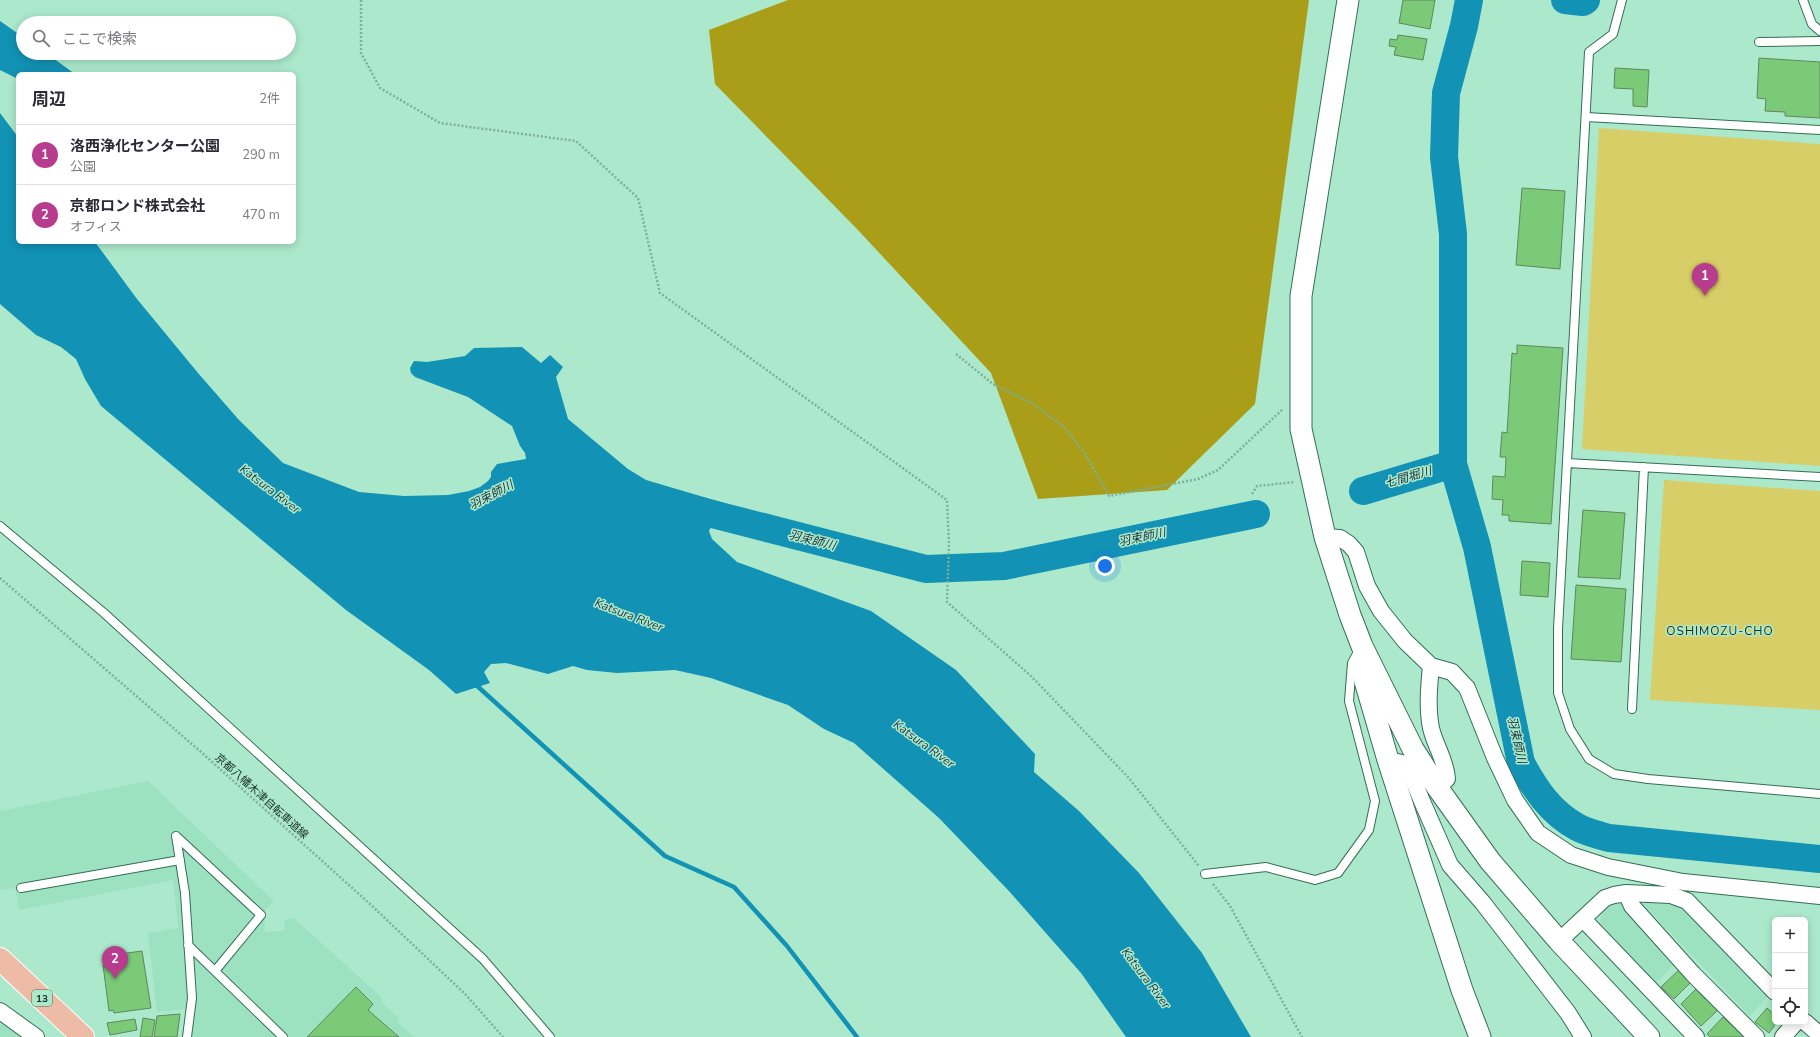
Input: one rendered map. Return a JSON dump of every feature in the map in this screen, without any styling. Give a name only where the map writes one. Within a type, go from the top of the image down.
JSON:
[{"type":"main road","name":"13","points":[[0,959],[83,1037]]},
{"type":"street","points":[[1348,0],[1301,296],[1301,429],[1325,536],[1350,615],[1362,646],[1413,749],[1437,787],[1490,861],[1559,941],[1649,1037]]},
{"type":"street","points":[[1325,536],[1340,538],[1349,544],[1356,552],[1367,586],[1381,611],[1405,641],[1431,666],[1452,672],[1467,688],[1495,758],[1515,800],[1538,833],[1571,855],[1608,867],[1683,882],[1820,896]]},
{"type":"street","points":[[1362,646],[1365,681],[1388,760],[1462,990],[1480,1037]]},
{"type":"street","points":[[1431,666],[1429,696],[1431,728],[1446,768],[1447,779],[1437,787]]},
{"type":"street","points":[[1388,760],[1408,764],[1421,799],[1450,865],[1483,903],[1568,1013],[1583,1037]]},
{"type":"street","points":[[1559,941],[1605,898],[1626,893],[1671,895],[1687,901],[1772,989]]},
{"type":"street","points":[[1626,893],[1632,906],[1692,974],[1756,1037]]},
{"type":"street","points":[[1583,919],[1696,1037]]},
{"type":"street","points":[[0,1011],[36,1037]]},
{"type":"street","points":[[1783,1037],[1793,1025]]},
{"type":"street","points":[[1808,1025],[1820,1035]]},
{"type":"lane","points":[[1622,0],[1613,34],[1589,52],[1558,629],[1558,693],[1570,729],[1589,760],[1614,774],[1820,794]]},
{"type":"lane","points":[[1803,0],[1812,24],[1820,31]]},
{"type":"lane","points":[[1759,42],[1820,41]]},
{"type":"lane","points":[[1586,117],[1820,130]]},
{"type":"lane","points":[[1568,463],[1820,477]]},
{"type":"lane","points":[[1632,709],[1644,467]]},
{"type":"lane","points":[[0,526],[104,613],[483,959],[550,1037]]},
{"type":"lane","points":[[1205,874],[1266,867],[1315,880],[1338,873],[1369,830],[1375,801],[1349,701],[1352,663],[1362,646]]},
{"type":"lane","points":[[187,1037],[192,998],[185,893],[176,836],[262,915],[215,971]]},
{"type":"lane","points":[[21,888],[180,860]]},
{"type":"lane","points":[[188,945],[283,1037]]},
{"type":"path","points":[[361,0],[361,53],[380,88],[440,123],[576,141],[638,198],[660,293],[946,500],[949,544],[947,602],[1031,676],[1117,766],[1230,906],[1302,1037]]},
{"type":"path","points":[[956,354],[993,384],[1032,403],[1064,427],[1085,454],[1109,496],[1198,479],[1218,470],[1300,393]]},
{"type":"path","points":[[1252,494],[1257,486],[1287,483]]},
{"type":"path","name":"京都八幡木津自転車道線","points":[[0,578],[201,752],[370,904],[466,995],[503,1037]]},
{"type":"shaded area","points":[[788,0],[1309,0],[1255,404],[1167,490],[1038,499],[991,373],[857,229],[715,84],[709,30]]},
{"type":"shaded area","points":[[1599,128],[1820,144],[1820,466],[1582,449]]},
{"type":"shaded area","points":[[1664,480],[1820,491],[1820,710],[1650,700]]},
{"type":"shaded area","points":[[148,781],[274,901],[265,911],[265,932],[285,931],[284,920],[294,918],[380,996],[382,1003],[400,1019],[398,1022],[414,1037],[182,1037],[186,1009],[157,1012],[148,933],[178,928],[173,880],[19,910],[15,888],[0,890],[0,811]]},
{"type":"shaded area","points":[[1643,898],[1672,901],[1689,910],[1770,994],[1750,1016],[1644,905]]},
{"type":"shaded area","points":[[1614,903],[1624,905],[1676,963],[1655,984],[1600,922],[1601,913]]},
{"type":"shaded area","points":[[0,1021],[19,1035],[22,1037],[0,1037]]},
{"type":"water","points":[[0,21],[16,32],[16,60],[56,60],[72,72],[16,72],[16,78],[0,70]]},
{"type":"water","name":"Katsura River","points":[[0,113],[16,134],[16,244],[96,244],[137,299],[198,373],[239,420],[283,463],[359,492],[404,496],[448,495],[469,491],[480,487],[491,477],[491,472],[497,464],[526,459],[525,453],[520,446],[512,426],[468,397],[415,377],[411,373],[410,368],[414,361],[427,362],[465,356],[474,348],[522,347],[541,363],[550,355],[563,367],[556,377],[568,419],[628,469],[646,480],[724,503],[709,531],[712,539],[737,562],[871,611],[956,670],[1035,754],[1034,772],[1079,811],[1139,873],[1202,953],[1251,1037],[1126,1037],[1081,973],[1008,890],[939,818],[854,743],[824,729],[788,705],[711,678],[675,670],[617,673],[587,670],[573,666],[548,674],[506,663],[491,664],[484,672],[490,683],[456,694],[429,670],[346,610],[101,406],[85,379],[76,359],[61,347],[36,335],[0,304]]},
{"type":"building","points":[[1403,0],[1435,0],[1430,29],[1399,23]]},
{"type":"building","points":[[1398,35],[1427,39],[1423,60],[1394,55],[1396,47],[1389,46],[1390,39],[1397,40]]},
{"type":"building","points":[[1759,58],[1820,62],[1820,118],[1785,116],[1785,112],[1765,111],[1766,99],[1757,98]]},
{"type":"building","points":[[1615,68],[1649,70],[1647,107],[1633,106],[1633,89],[1614,88]]},
{"type":"building","points":[[1522,188],[1565,191],[1560,269],[1516,265]]},
{"type":"building","points":[[1517,345],[1563,348],[1551,524],[1509,521],[1509,515],[1502,515],[1503,500],[1492,499],[1493,476],[1505,477],[1506,457],[1500,457],[1502,432],[1507,433],[1512,353],[1517,354]]},
{"type":"building","points":[[1583,510],[1625,513],[1620,579],[1578,577]]},
{"type":"building","points":[[1522,561],[1550,563],[1548,597],[1520,595]]},
{"type":"building","points":[[1576,585],[1626,589],[1621,662],[1571,659]]},
{"type":"building","points":[[142,951],[151,1008],[114,1013],[113,1010],[109,1011],[103,965],[107,965],[105,956]]},
{"type":"building","points":[[1681,968],[1693,980],[1674,999],[1661,987]]},
{"type":"building","points":[[356,987],[373,1004],[368,1010],[399,1037],[307,1037]]},
{"type":"building","points":[[1696,989],[1705,999],[1708,997],[1719,1009],[1701,1026],[1681,1004]]},
{"type":"building","points":[[1767,1008],[1772,1012],[1772,1025],[1775,1025],[1769,1033],[1755,1022]]},
{"type":"building","points":[[180,1014],[177,1037],[154,1037],[157,1016]]},
{"type":"building","points":[[1723,1017],[1744,1037],[1710,1037],[1707,1034]]},
{"type":"building","points":[[143,1018],[155,1020],[152,1037],[140,1037]]},
{"type":"building","points":[[135,1019],[137,1030],[110,1035],[107,1023]]},
{"type":"waterway","name":"羽束師川","points":[[1469,0],[1464,26],[1446,93],[1444,157],[1453,234],[1453,464],[1477,547],[1521,763],[1538,791],[1551,807],[1567,821],[1592,833],[1609,838],[1820,859]]},
{"type":"waterway","points":[[1565,0],[1583,2],[1586,0]]},
{"type":"waterway","name":"七間堀川","points":[[1363,491],[1453,464]]},
{"type":"waterway","name":"羽束師川","points":[[681,506],[926,569],[1004,566],[1256,514]]},
{"type":"waterway","points":[[475,684],[665,856],[734,887],[787,946],[857,1037]]},
{"type":"place","name":"洛西浄化センター公園","points":[[1705,296]]},
{"type":"place","name":"京都ロンド株式会社","points":[[115,979]]},
{"type":"district","name":"OSHIMOZU-CHO","points":[[1720,631]]}]
